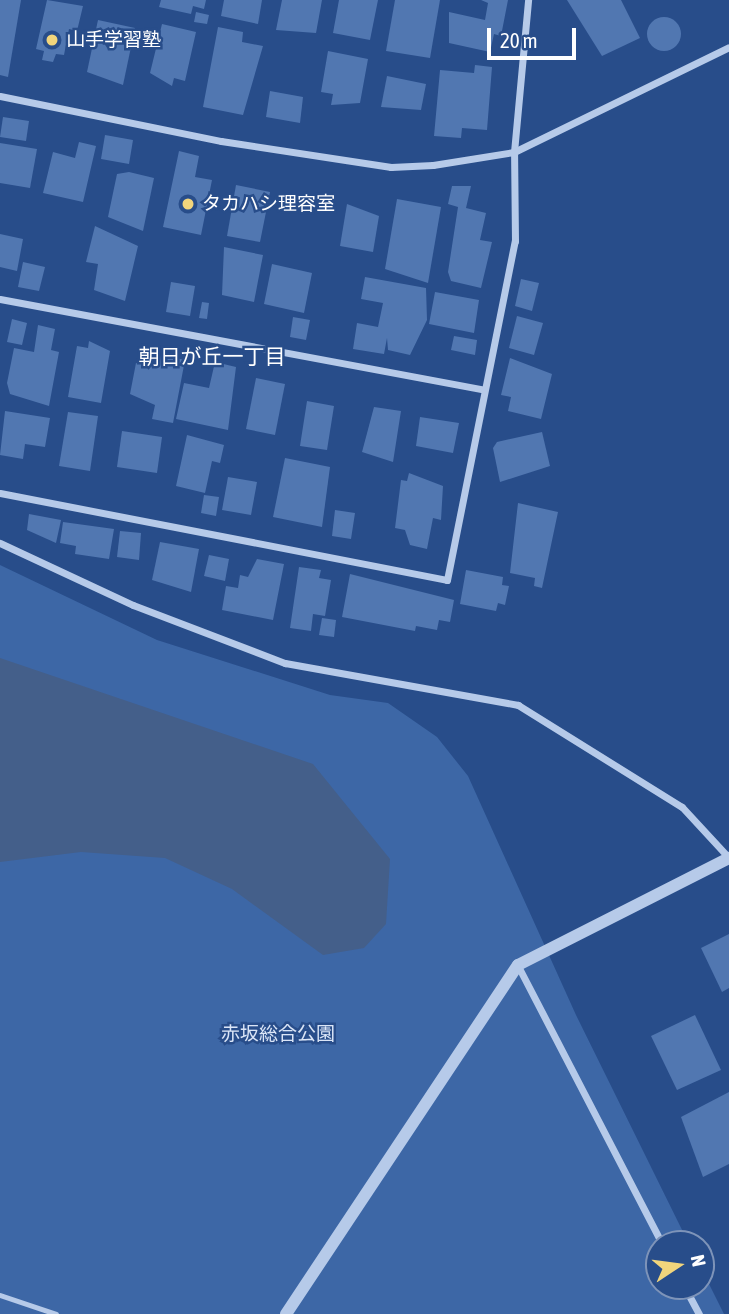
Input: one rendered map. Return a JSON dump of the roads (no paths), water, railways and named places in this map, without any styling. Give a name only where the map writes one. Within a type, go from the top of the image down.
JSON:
[{"type":"street","points":[[0,493],[447,580],[483,389],[515,241],[514,152],[528,0]]},
{"type":"street","points":[[0,96],[221,141],[391,167],[514,152],[729,47]]},
{"type":"street","points":[[0,299],[483,389]]},
{"type":"street","points":[[0,543],[133,606],[285,663],[518,705],[682,807],[729,858],[517,965],[286,1314]]},
{"type":"street","points":[[517,965],[655,1230]]},
{"type":"lane","points":[[0,1294],[55,1314]]},
{"type":"place","name":"山手学習塾","points":[[52,40]]},
{"type":"place","name":"タカハシ理容室","points":[[188,204]]},
{"type":"district","name":"朝日が丘一丁目","points":[[212,356]]},
{"type":"park label","name":"赤坂総合公園","points":[[278,1034]]}]
